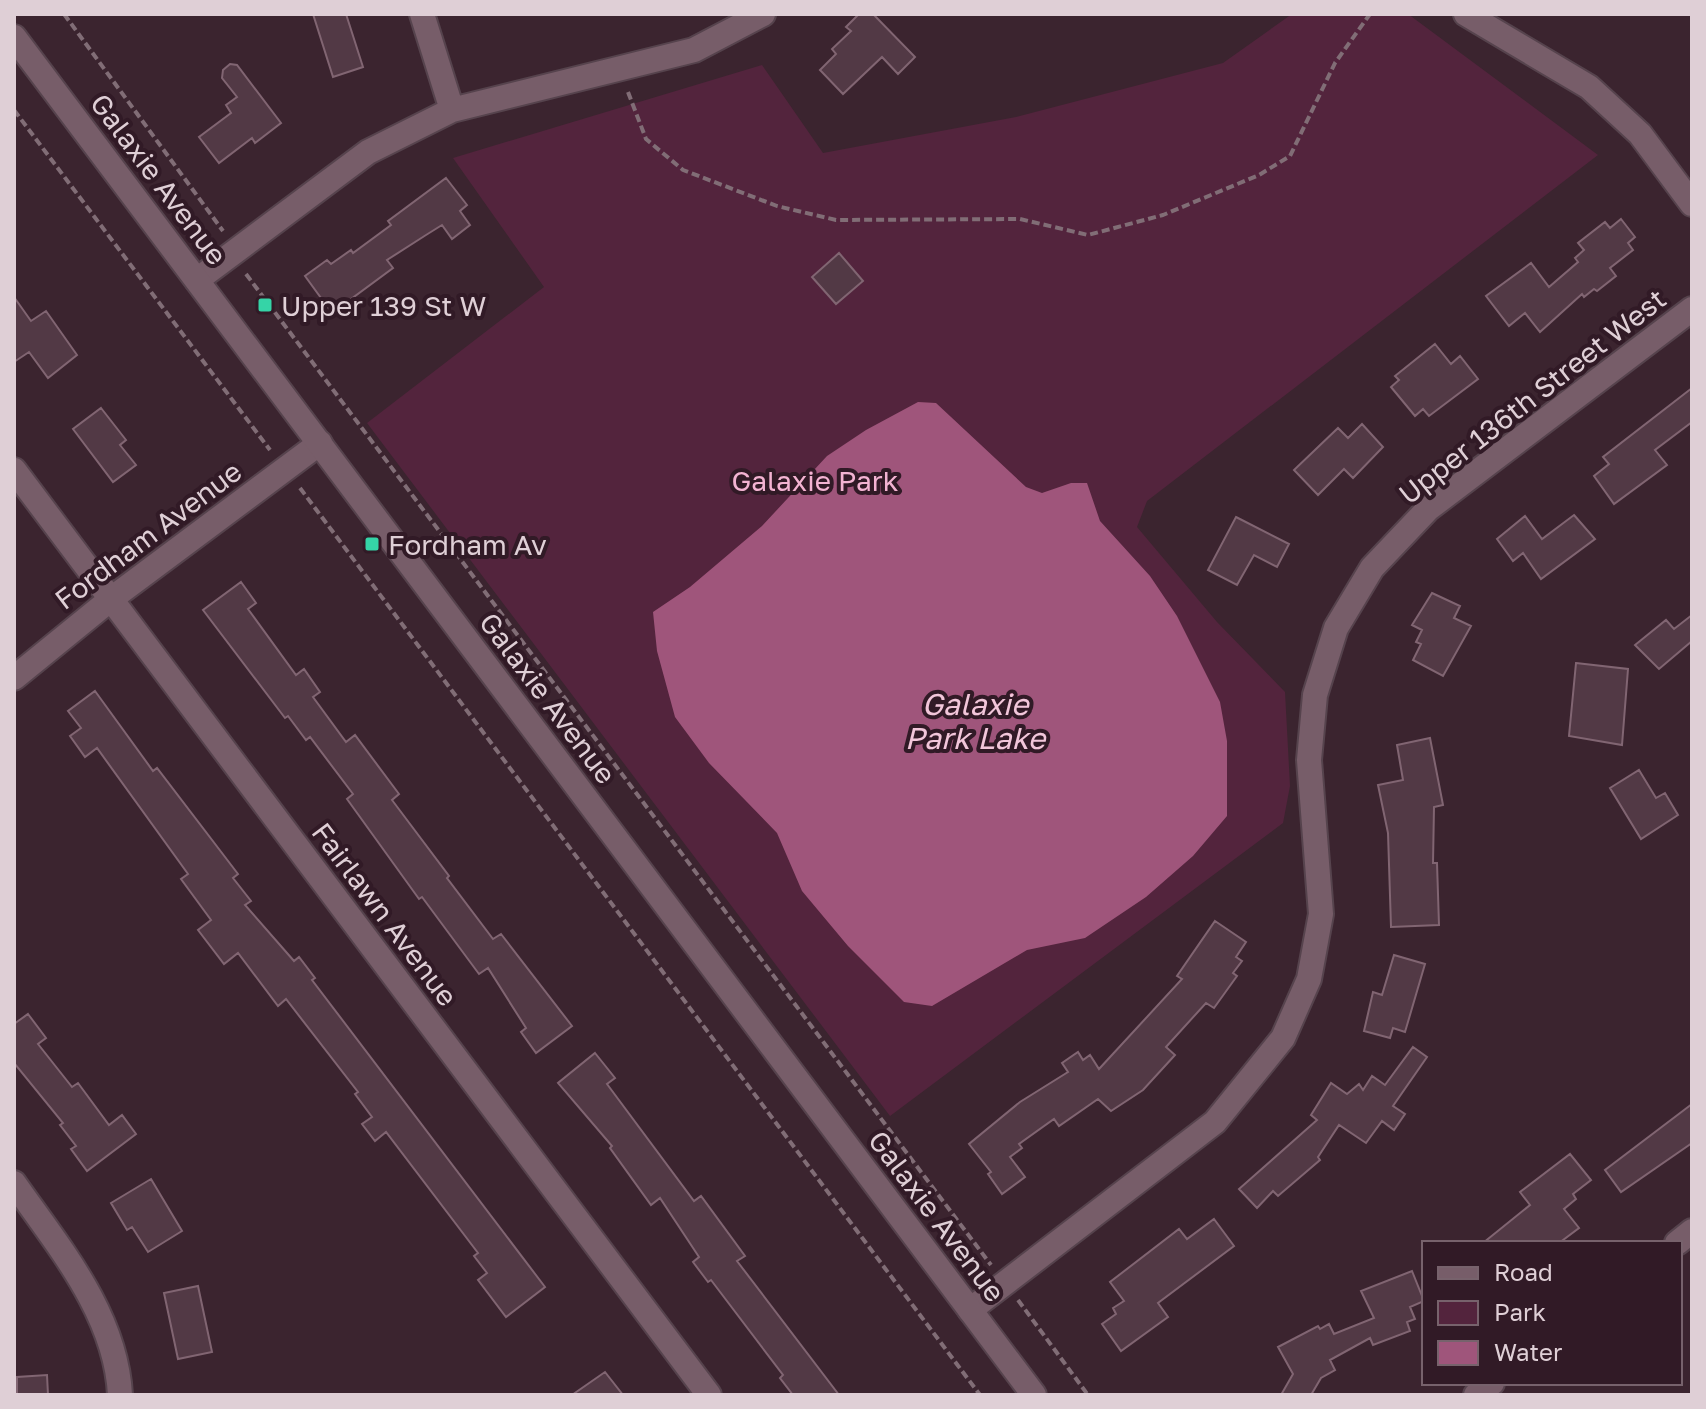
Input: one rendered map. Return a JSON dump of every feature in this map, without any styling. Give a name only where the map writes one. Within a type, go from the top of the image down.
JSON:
[{"type":"street","points":[[422,14],[452,110]]},
{"type":"street","points":[[197,280],[368,152],[452,110],[694,50],[763,14]]},
{"type":"street","points":[[1466,14],[1589,87],[1640,134],[1692,204]]},
{"type":"street","name":"Galaxie Avenue","points":[[14,37],[1034,1395]]},
{"type":"street","name":"Upper 136th Street West","points":[[970,1310],[1215,1122],[1283,1038],[1309,979],[1321,914],[1309,760],[1315,695],[1336,628],[1372,568],[1428,509],[1692,309]]},
{"type":"street","name":"Fordham Avenue","points":[[14,678],[111,599],[320,443]]},
{"type":"street","name":"Fairlawn Avenue","points":[[14,470],[709,1395]]},
{"type":"street","points":[[14,1183],[79,1275],[105,1330],[120,1395]]},
{"type":"path","points":[[64,14],[218,221],[248,277],[1088,1395]]},
{"type":"path","points":[[628,92],[646,139],[683,170],[777,206],[836,220],[1020,219],[1088,235],[1163,215],[1259,175],[1290,156],[1335,63],[1370,14]]},
{"type":"path","points":[[14,110],[980,1395]]},
{"type":"green space","name":"Galaxie Park","points":[[1292,14],[1408,14],[1598,155],[1147,501],[1137,527],[1217,622],[1285,692],[1290,786],[1283,823],[890,1116],[367,423],[544,287],[453,158],[762,65],[823,153],[1016,117],[1223,63]]},
{"type":"water","name":"Galaxie Park Lake","points":[[918,402],[936,403],[1026,487],[1042,493],[1071,483],[1087,483],[1100,521],[1150,576],[1177,616],[1220,702],[1227,741],[1227,816],[1193,856],[1146,897],[1085,938],[1027,950],[932,1006],[904,1002],[848,946],[802,891],[777,833],[709,763],[675,717],[657,651],[653,612],[690,587],[762,526],[827,456],[866,430]]},
{"type":"building","points":[[313,14],[346,14],[363,67],[333,77]]},
{"type":"building","points":[[859,14],[873,14],[915,57],[898,74],[882,57],[843,94],[820,70],[836,54],[832,49],[851,31],[846,27]]},
{"type":"building","points":[[230,64],[237,65],[281,123],[255,143],[252,138],[219,163],[199,137],[231,113],[226,105],[237,97],[222,78],[223,70]]},
{"type":"building","points":[[446,178],[467,205],[460,211],[470,225],[452,239],[442,225],[426,235],[387,260],[393,268],[332,313],[305,276],[327,260],[331,264],[351,250],[353,253],[391,225],[388,221]]},
{"type":"building","points":[[1621,219],[1635,237],[1628,243],[1633,250],[1610,268],[1616,276],[1597,291],[1594,289],[1584,297],[1582,294],[1540,332],[1525,313],[1509,326],[1486,296],[1531,263],[1549,287],[1578,262],[1575,258],[1584,250],[1578,243],[1605,222],[1610,228]]},
{"type":"building","points":[[839,253],[863,281],[836,304],[812,277]]},
{"type":"building","points":[[14,297],[31,321],[46,311],[77,355],[48,378],[29,352],[14,362]]},
{"type":"building","points":[[1435,344],[1451,364],[1460,356],[1478,379],[1429,416],[1423,409],[1415,416],[1391,387],[1399,380],[1395,376]]},
{"type":"building","points":[[1692,388],[1692,422],[1655,450],[1667,465],[1614,504],[1594,476],[1609,464],[1603,457]]},
{"type":"building","points":[[101,408],[126,440],[120,445],[136,465],[113,482],[73,429]]},
{"type":"building","points":[[1362,424],[1383,447],[1353,478],[1344,469],[1318,495],[1294,470],[1338,428],[1348,438]]},
{"type":"building","points":[[1574,515],[1595,539],[1541,579],[1523,553],[1513,561],[1497,539],[1525,516],[1542,539]]},
{"type":"building","points":[[1236,517],[1289,544],[1277,567],[1254,555],[1237,585],[1208,570]]},
{"type":"building","points":[[241,582],[256,603],[248,609],[296,675],[304,669],[320,692],[313,697],[346,742],[355,735],[399,794],[392,800],[449,876],[447,878],[493,939],[501,934],[572,1026],[536,1053],[521,1032],[526,1028],[488,968],[479,974],[422,897],[419,899],[347,799],[353,794],[310,737],[306,740],[288,716],[285,718],[203,610]]},
{"type":"building","points":[[1432,593],[1460,606],[1454,618],[1471,626],[1443,676],[1413,660],[1421,644],[1416,642],[1422,630],[1412,625]]},
{"type":"building","points":[[1692,615],[1692,641],[1659,669],[1635,645],[1666,620],[1674,629]]},
{"type":"building","points":[[1576,663],[1628,669],[1622,745],[1569,736]]},
{"type":"building","points":[[95,691],[153,771],[157,768],[238,874],[233,878],[251,901],[245,905],[294,961],[299,957],[315,978],[312,980],[545,1287],[506,1317],[478,1280],[487,1273],[474,1256],[478,1253],[386,1132],[375,1141],[362,1124],[372,1117],[355,1094],[358,1092],[286,999],[278,1006],[238,953],[224,964],[198,930],[211,920],[181,879],[188,874],[97,748],[85,757],[70,736],[81,728],[68,711]]},
{"type":"building","points":[[1430,738],[1443,805],[1434,807],[1433,863],[1437,863],[1439,925],[1391,927],[1388,833],[1378,785],[1403,780],[1397,745]]},
{"type":"building","points":[[1639,770],[1656,798],[1665,793],[1678,815],[1641,839],[1610,788]]},
{"type":"building","points":[[1215,921],[1246,942],[1236,957],[1242,961],[1233,973],[1237,976],[1214,1008],[1206,1003],[1166,1047],[1175,1055],[1143,1090],[1111,1111],[1098,1099],[1059,1126],[1054,1119],[1019,1144],[1022,1148],[1010,1157],[1025,1177],[1002,1194],[988,1174],[991,1172],[969,1144],[1020,1102],[1068,1072],[1062,1063],[1078,1052],[1083,1060],[1090,1055],[1099,1069],[1182,979],[1177,976]]},
{"type":"building","points":[[1394,955],[1425,964],[1405,1032],[1393,1028],[1390,1038],[1364,1031],[1373,992],[1382,995]]},
{"type":"building","points":[[28,1014],[46,1038],[38,1044],[72,1087],[78,1083],[109,1125],[122,1115],[136,1134],[87,1171],[71,1149],[76,1146],[60,1125],[63,1123],[14,1063],[14,1024]]},
{"type":"building","points":[[1413,1047],[1427,1057],[1393,1106],[1405,1114],[1394,1130],[1382,1121],[1366,1143],[1339,1125],[1318,1157],[1320,1160],[1278,1196],[1273,1191],[1257,1208],[1239,1189],[1317,1120],[1311,1115],[1331,1083],[1347,1094],[1359,1084],[1363,1090],[1372,1076],[1385,1085]]},
{"type":"building","points":[[595,1053],[615,1078],[607,1084],[694,1201],[701,1196],[745,1256],[737,1261],[839,1395],[793,1395],[780,1378],[783,1375],[711,1280],[708,1282],[693,1262],[699,1257],[660,1198],[651,1205],[610,1148],[612,1146],[558,1083]]},
{"type":"building","points":[[1692,1104],[1692,1143],[1621,1192],[1605,1170]]},
{"type":"building","points":[[1570,1154],[1591,1180],[1573,1194],[1576,1199],[1564,1209],[1579,1228],[1562,1241],[1485,1241],[1530,1205],[1520,1192]]},
{"type":"building","points":[[151,1179],[182,1231],[148,1252],[132,1227],[127,1230],[111,1203]]},
{"type":"building","points":[[1214,1219],[1234,1246],[1158,1303],[1168,1317],[1121,1351],[1102,1324],[1116,1314],[1113,1308],[1124,1301],[1110,1282],[1179,1229],[1187,1239]]},
{"type":"building","points":[[1412,1271],[1422,1302],[1410,1307],[1415,1319],[1407,1322],[1410,1331],[1373,1345],[1370,1338],[1330,1360],[1335,1370],[1321,1378],[1311,1395],[1281,1395],[1293,1374],[1278,1347],[1318,1326],[1320,1329],[1329,1324],[1334,1334],[1374,1318],[1361,1291]]},
{"type":"building","points":[[198,1286],[212,1352],[178,1359],[164,1293]]},
{"type":"building","points":[[605,1372],[623,1395],[572,1395]]},
{"type":"building","points":[[47,1375],[48,1395],[17,1395],[17,1377]]},
{"type":"place","name":"Upper 139 St W","points":[[265,305]]},
{"type":"place","name":"Fordham Av","points":[[372,544]]}]
